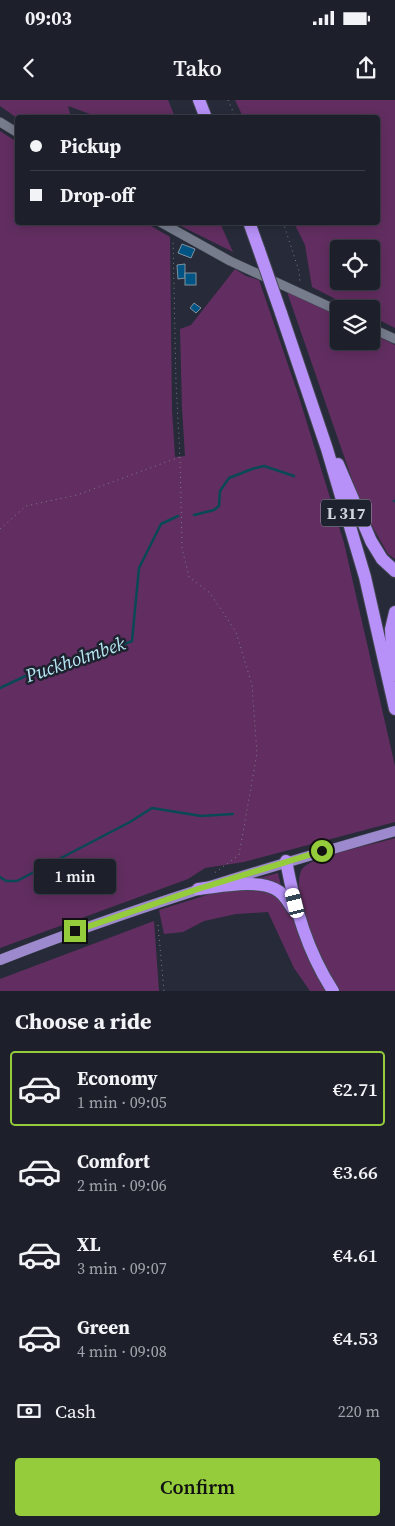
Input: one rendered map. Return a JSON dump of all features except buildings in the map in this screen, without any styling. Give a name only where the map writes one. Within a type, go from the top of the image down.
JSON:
[{"type":"highway","points":[[199,100],[205,115]]},
{"type":"highway","name":"L 317","points":[[250,225],[282,313],[327,449],[365,577],[395,708]]},
{"type":"highway","points":[[327,449],[341,468],[371,541],[382,559],[395,571]]},
{"type":"highway","points":[[395,612],[391,629],[395,708]]},
{"type":"highway","points":[[286,862],[298,914],[311,951],[321,973],[333,991]]},
{"type":"highway","points":[[198,889],[258,884],[275,888],[285,896],[298,914]]},
{"type":"main road","points":[[0,960],[56,938],[198,889],[395,831]]},
{"type":"street","points":[[0,122],[15,131]]},
{"type":"street","points":[[164,225],[230,261],[330,308]]},
{"type":"street","points":[[380,332],[395,339]]},
{"type":"path","points":[[228,100],[235,115]]},
{"type":"path","points":[[283,225],[299,271],[300,286]]},
{"type":"path","points":[[173,231],[182,548],[189,577],[210,593],[236,632],[252,685],[257,753],[239,855],[213,874],[217,883]]},
{"type":"path","points":[[0,528],[26,506],[77,495],[180,457]]},
{"type":"path","points":[[158,925],[164,991]]},
{"type":"shaded area","points":[[0,100],[168,100],[174,115],[93,115],[68,106],[70,115],[15,115],[15,117],[0,106]]},
{"type":"shaded area","points":[[235,100],[395,100],[395,328],[380,320],[380,300],[337,300],[312,287],[305,245],[295,225],[380,225],[380,115],[242,115]]},
{"type":"shaded area","points":[[0,131],[15,141],[15,225],[149,225],[170,237],[172,410],[175,457],[185,456],[180,329],[191,325],[235,269],[246,276],[259,280],[298,394],[344,543],[395,766],[395,822],[244,862],[205,868],[188,879],[0,948]]},
{"type":"shaded area","points":[[179,225],[221,225],[233,252]]},
{"type":"shaded area","points":[[286,289],[330,311],[330,350],[380,350],[380,338],[395,345],[395,559],[388,554],[362,508]]},
{"type":"shaded area","points":[[395,838],[395,991],[339,991],[322,961],[310,934],[302,908],[299,883],[300,873],[304,867],[321,858]]},
{"type":"shaded area","points":[[278,873],[281,886],[259,878]]},
{"type":"shaded area","points":[[234,890],[273,894],[287,904],[309,958],[328,991],[310,991],[294,968],[268,912],[236,914],[204,921],[183,932],[164,934],[159,910],[210,894]]},
{"type":"shaded area","points":[[154,921],[159,991],[0,991],[0,979]]},
{"type":"waterway","name":"Puckholmbek","points":[[194,515],[214,510],[219,506],[220,491],[229,478],[252,469],[264,466],[294,476]]},
{"type":"waterway","name":"Puckholmbek","points":[[0,688],[32,673],[52,666],[87,660],[132,641],[139,568],[161,524],[178,516]]},
{"type":"waterway","name":"Puckholmbek","points":[[0,877],[6,881],[17,881],[130,822],[152,808],[201,816],[233,814]]},
{"type":"route","points":[[75,931],[244,874],[322,851]]}]
